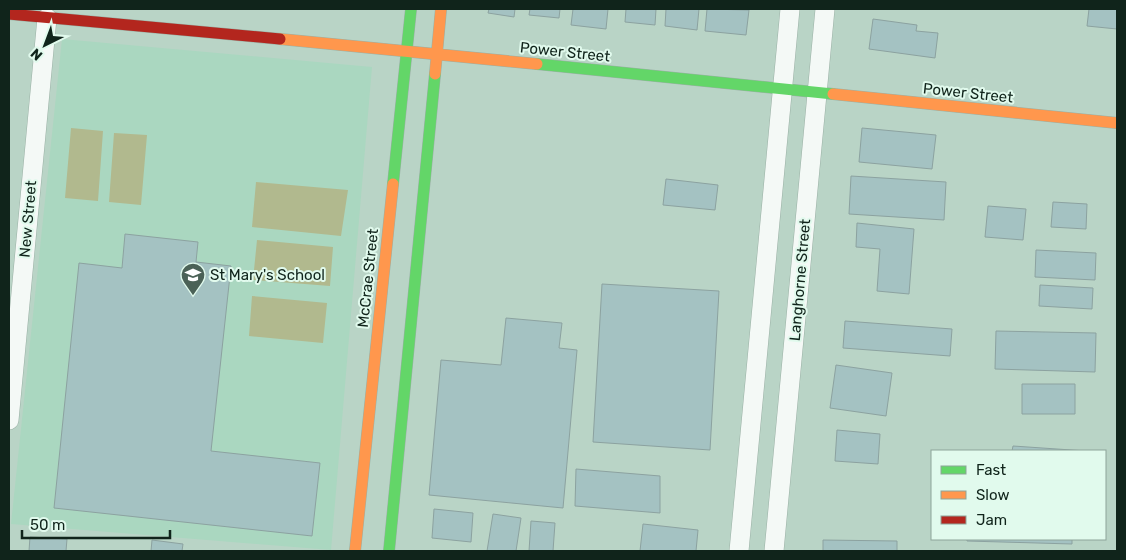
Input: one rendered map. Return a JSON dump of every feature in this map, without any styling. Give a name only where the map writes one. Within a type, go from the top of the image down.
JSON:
[{"type":"street","name":"McCrae Street","points":[[355,551],[411,9]]},
{"type":"street","points":[[389,551],[440,9]]},
{"type":"street","points":[[739,551],[790,9]]},
{"type":"street","name":"Langhorne Street","points":[[774,551],[825,9]]},
{"type":"street","name":"Power Street","points":[[9,14],[436,54],[1117,123]]},
{"type":"street","name":"New Street","points":[[9,420],[47,18]]},
{"type":"shaded area","name":"St Mary's School","points":[[62,39],[372,67],[331,550],[11,524]]},
{"type":"shaded area","points":[[71,128],[103,131],[98,201],[65,198]]},
{"type":"shaded area","points":[[114,133],[147,135],[141,205],[109,202]]},
{"type":"shaded area","points":[[256,182],[348,190],[341,236],[252,227]]},
{"type":"shaded area","points":[[257,240],[333,247],[330,286],[253,280]]},
{"type":"shaded area","points":[[252,296],[327,303],[323,343],[249,336]]},
{"type":"building","points":[[489,9],[515,9],[514,17],[488,13]]},
{"type":"building","points":[[530,9],[560,9],[559,18],[529,15]]},
{"type":"building","points":[[573,9],[608,9],[606,29],[571,25]]},
{"type":"building","points":[[626,9],[656,9],[655,25],[625,22]]},
{"type":"building","points":[[666,9],[699,9],[697,30],[665,26]]},
{"type":"building","points":[[707,9],[749,10],[746,35],[705,31]]},
{"type":"building","points":[[1089,9],[1117,9],[1117,29],[1087,26]]},
{"type":"building","points":[[873,19],[917,25],[916,31],[938,33],[935,58],[869,49]]},
{"type":"building","points":[[862,128],[936,135],[932,169],[859,162]]},
{"type":"building","points":[[851,176],[946,182],[944,220],[849,214]]},
{"type":"building","points":[[666,179],[718,185],[715,210],[663,205]]},
{"type":"building","points":[[1053,202],[1087,204],[1086,229],[1051,227]]},
{"type":"building","points":[[988,206],[1026,209],[1023,240],[985,237]]},
{"type":"building","points":[[857,223],[914,229],[909,294],[877,291],[880,249],[856,247]]},
{"type":"building","points":[[125,234],[198,242],[196,262],[231,266],[211,451],[320,463],[312,536],[54,508],[79,263],[122,268]]},
{"type":"building","points":[[1036,250],[1096,253],[1095,280],[1035,277]]},
{"type":"building","points":[[602,284],[719,291],[710,450],[593,442]]},
{"type":"building","points":[[1040,285],[1093,288],[1092,309],[1039,306]]},
{"type":"building","points":[[506,318],[562,323],[559,348],[577,350],[563,508],[429,495],[441,360],[501,365]]},
{"type":"building","points":[[845,321],[952,329],[950,356],[843,348]]},
{"type":"building","points":[[996,331],[1096,333],[1095,372],[995,369]]},
{"type":"building","points":[[836,365],[892,373],[886,416],[830,408]]},
{"type":"building","points":[[1022,384],[1075,384],[1075,414],[1022,414]]},
{"type":"building","points":[[837,430],[880,434],[878,464],[835,461]]},
{"type":"building","points":[[1013,446],[1071,450],[1012,450]]},
{"type":"building","points":[[576,469],[660,476],[660,513],[575,506]]},
{"type":"building","points":[[434,509],[473,513],[471,542],[432,538]]},
{"type":"building","points":[[493,514],[521,518],[516,551],[487,551]]},
{"type":"building","points":[[531,521],[555,523],[553,551],[529,551]]},
{"type":"building","points":[[643,524],[698,530],[696,551],[640,551]]},
{"type":"building","points":[[30,537],[67,539],[66,551],[29,551]]},
{"type":"building","points":[[152,540],[183,544],[182,551],[151,551]]},
{"type":"building","points":[[823,540],[897,541],[897,551],[823,551]]},
{"type":"building","points":[[1072,540],[1072,544],[967,541]]},
{"type":"traffic: fast","points":[[393,184],[411,9]]},
{"type":"traffic: fast","points":[[537,64],[833,94]]},
{"type":"traffic: fast","points":[[389,551],[435,74]]},
{"type":"traffic: slow","points":[[435,74],[441,9]]},
{"type":"traffic: slow","points":[[280,39],[537,64]]},
{"type":"traffic: slow","points":[[833,94],[1117,123]]},
{"type":"traffic: slow","points":[[355,551],[393,184]]},
{"type":"traffic: jam","points":[[9,14],[280,39]]},
{"type":"place","name":"St Mary's School","points":[[193,296]]}]
